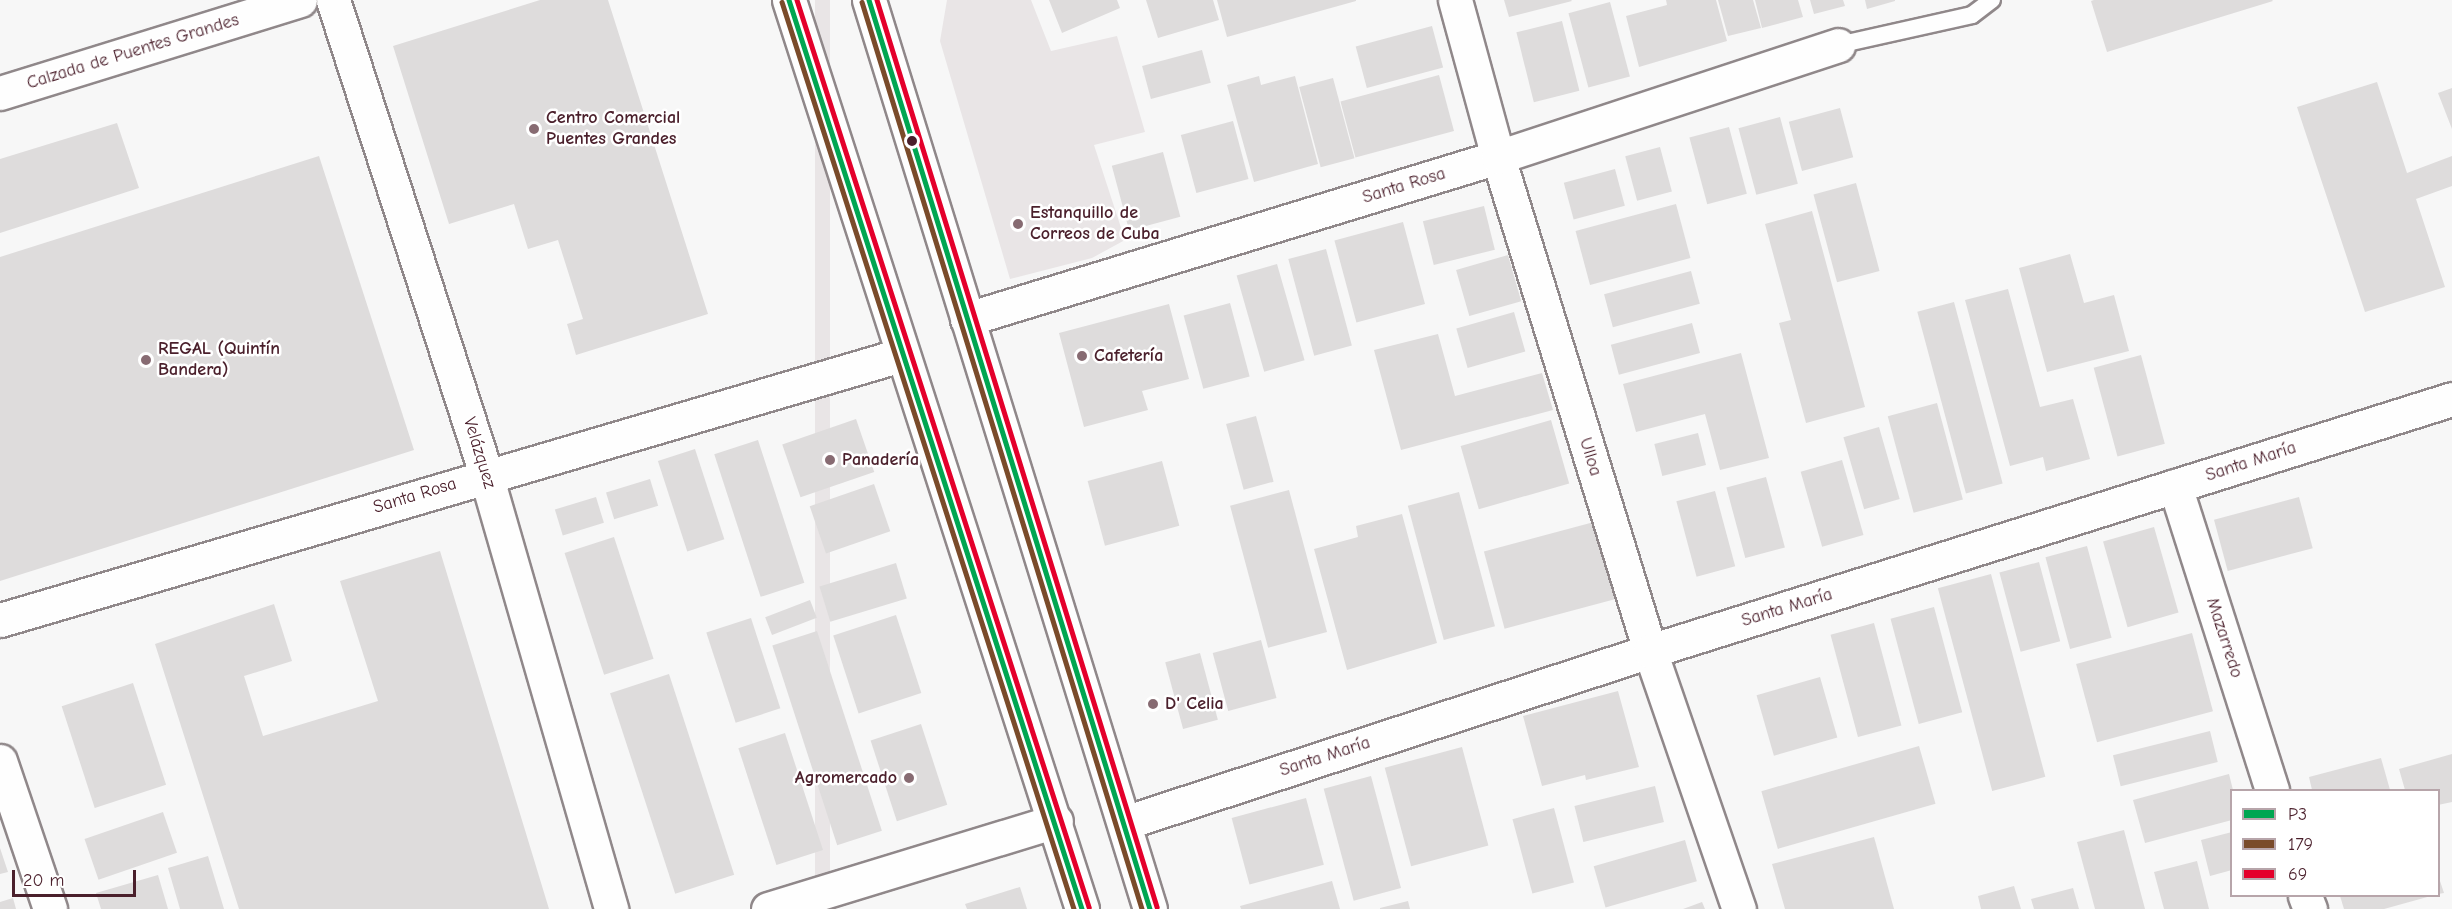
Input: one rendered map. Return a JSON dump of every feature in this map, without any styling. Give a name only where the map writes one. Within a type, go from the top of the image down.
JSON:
[{"type":"street","name":"Calzada de Puentes Grandes","points":[[0,93],[300,0]]},
{"type":"street","name":"Velázquez","points":[[333,0],[486,475],[611,909]]},
{"type":"street","points":[[869,0],[887,52],[967,319],[1150,909]]},
{"type":"street","points":[[887,52],[893,0]]},
{"type":"street","name":"Ulloa","points":[[1455,0],[1498,157],[1650,651],[1739,909]]},
{"type":"street","points":[[787,4],[1056,821],[1082,909]]},
{"type":"street","name":"Santa Rosa","points":[[967,319],[1498,157],[1838,45]]},
{"type":"street","name":"Santa Rosa","points":[[0,621],[486,475],[901,355]]},
{"type":"street","name":"Santa María","points":[[1124,823],[1650,651],[2452,399]]},
{"type":"street","name":"Mazarredo","points":[[2175,486],[2272,789]]},
{"type":"street","points":[[0,761],[50,909]]},
{"type":"street","points":[[768,909],[1056,821]]},
{"type":"lane","points":[[1838,45],[1972,15],[1992,0]]},
{"type":"shaded area","points":[[815,0],[830,0],[830,909],[815,909]]},
{"type":"shaded area","points":[[947,0],[1031,0],[1051,51],[1117,36],[1145,132],[1094,145],[1125,240],[1092,258],[1010,279],[940,41]]},
{"type":"building","name":"Centro Comercial Puentes Grandes","points":[[540,0],[608,0],[708,314],[576,355],[567,324],[583,319],[558,240],[528,249],[514,204],[449,224],[393,46]]},
{"type":"building","points":[[1049,0],[1117,0],[1120,8],[1062,33]]},
{"type":"building","points":[[1146,0],[1213,0],[1219,20],[1158,38]]},
{"type":"building","points":[[1217,0],[1356,0],[1356,1],[1227,37]]},
{"type":"building","points":[[1504,0],[1571,0],[1572,1],[1509,17]]},
{"type":"building","points":[[1666,0],[1716,0],[1727,41],[1639,67],[1626,16],[1667,5]]},
{"type":"building","points":[[1718,0],[1753,0],[1761,28],[1728,36]]},
{"type":"building","points":[[1755,0],[1798,0],[1803,17],[1762,28]]},
{"type":"building","points":[[1810,0],[1843,0],[1845,6],[1814,14]]},
{"type":"building","points":[[1865,0],[1895,0],[1895,1],[1867,9]]},
{"type":"building","points":[[2091,1],[2273,1],[2107,52]]},
{"type":"building","points":[[1610,2],[1630,76],[1588,88],[1568,13]]},
{"type":"building","points":[[1562,21],[1579,91],[1534,102],[1516,32]]},
{"type":"building","points":[[1432,26],[1443,68],[1367,88],[1356,46]]},
{"type":"building","points":[[1202,50],[1211,83],[1151,99],[1142,66]]},
{"type":"building","points":[[1439,75],[1454,131],[1355,157],[1340,101]]},
{"type":"building","points":[[1259,76],[1261,85],[1295,76],[1318,164],[1254,182],[1227,85]]},
{"type":"building","points":[[1333,78],[1354,158],[1321,167],[1299,87]]},
{"type":"building","points":[[2377,82],[2407,173],[2452,156],[2452,186],[2416,199],[2445,287],[2365,312],[2297,107]]},
{"type":"building","points":[[2452,88],[2452,129],[2438,93]]},
{"type":"building","points":[[1840,108],[1853,157],[1802,171],[1789,122]]},
{"type":"building","points":[[1780,117],[1798,184],[1756,195],[1738,128]]},
{"type":"building","points":[[1233,121],[1249,179],[1196,193],[1181,135]]},
{"type":"building","points":[[117,123],[139,188],[0,233],[0,159]]},
{"type":"building","points":[[1729,127],[1747,194],[1707,204],[1689,138]]},
{"type":"building","points":[[1660,147],[1672,191],[1637,201],[1625,156]]},
{"type":"building","points":[[1163,152],[1180,217],[1129,230],[1112,166]]},
{"type":"building","points":[[319,156],[414,450],[0,581],[0,257]]},
{"type":"building","points":[[1615,169],[1625,206],[1574,219],[1564,183]]},
{"type":"building","points":[[1856,183],[1880,271],[1837,282],[1813,194]]},
{"type":"building","points":[[1676,204],[1690,258],[1590,285],[1576,231]]},
{"type":"building","points":[[1484,206],[1495,250],[1434,265],[1423,221]]},
{"type":"building","points":[[1812,211],[1865,407],[1806,423],[1779,323],[1791,320],[1765,224]]},
{"type":"building","points":[[1403,222],[1425,304],[1356,322],[1334,240]]},
{"type":"building","points":[[1326,249],[1352,346],[1314,356],[1288,259]]},
{"type":"building","points":[[2070,254],[2084,303],[2114,295],[2129,351],[2047,372],[2019,268]]},
{"type":"building","points":[[1508,255],[1521,301],[1469,316],[1456,270]]},
{"type":"building","points":[[1277,264],[1305,360],[1264,372],[1237,276]]},
{"type":"building","points":[[1691,271],[1700,304],[1613,327],[1604,294]]},
{"type":"building","points":[[2008,289],[2040,407],[2073,399],[2090,459],[2046,471],[2043,457],[2010,466],[1965,300]]},
{"type":"building","points":[[1954,302],[2003,484],[1966,493],[1917,312]]},
{"type":"building","points":[[1230,303],[1250,376],[1203,389],[1184,315]]},
{"type":"building","points":[[1169,304],[1189,379],[1142,391],[1148,410],[1084,427],[1059,333]]},
{"type":"building","points":[[1514,312],[1525,351],[1468,368],[1456,329]]},
{"type":"building","points":[[1692,323],[1700,353],[1619,375],[1611,345]]},
{"type":"building","points":[[1438,334],[1455,396],[1542,373],[1553,410],[1401,450],[1374,350]]},
{"type":"building","points":[[1741,353],[1769,458],[1720,470],[1705,414],[1636,432],[1623,384]]},
{"type":"building","points":[[2141,355],[2165,444],[2117,457],[2094,368]]},
{"type":"building","points":[[1937,403],[1963,500],[1914,513],[1888,416]]},
{"type":"building","points":[[1256,416],[1274,482],[1244,490],[1226,424]]},
{"type":"building","points":[[856,419],[874,472],[800,497],[782,444]]},
{"type":"building","points":[[1551,420],[1569,483],[1479,509],[1461,446]]},
{"type":"building","points":[[1879,427],[1900,499],[1864,509],[1843,437]]},
{"type":"building","points":[[1698,433],[1706,465],[1662,476],[1654,444]]},
{"type":"building","points":[[758,440],[804,583],[761,597],[714,454]]},
{"type":"building","points":[[695,449],[724,539],[687,551],[658,461]]},
{"type":"building","points":[[1842,460],[1863,535],[1822,547],[1801,472]]},
{"type":"building","points":[[1162,461],[1179,526],[1105,546],[1088,481]]},
{"type":"building","points":[[1766,477],[1785,548],[1745,558],[1726,488]]},
{"type":"building","points":[[650,479],[658,506],[614,519],[606,492]]},
{"type":"building","points":[[874,484],[890,531],[826,553],[810,506]]},
{"type":"building","points":[[1289,490],[1327,632],[1268,648],[1230,506]]},
{"type":"building","points":[[1715,491],[1735,566],[1697,577],[1676,501]]},
{"type":"building","points":[[1459,492],[1495,626],[1444,640],[1408,506]]},
{"type":"building","points":[[596,497],[604,523],[563,535],[555,510]]},
{"type":"building","points":[[2299,497],[2313,548],[2228,571],[2214,520]]},
{"type":"building","points":[[1402,514],[1437,643],[1347,670],[1314,549],[1358,537],[1356,526]]},
{"type":"building","points":[[1594,522],[1615,599],[1505,629],[1484,552]]},
{"type":"building","points":[[2154,527],[2179,613],[2128,627],[2103,542]]},
{"type":"building","points":[[614,537],[654,659],[604,675],[565,553]]},
{"type":"building","points":[[2087,546],[2112,638],[2070,649],[2045,557]]},
{"type":"building","points":[[440,551],[549,909],[239,909],[155,644],[274,604],[292,661],[244,676],[263,736],[378,701],[340,581]]},
{"type":"building","points":[[2039,562],[2060,641],[2021,652],[1999,573]]},
{"type":"building","points":[[896,563],[907,598],[830,622],[819,586]]},
{"type":"building","points":[[1991,574],[2045,777],[1992,791],[1938,588]]},
{"type":"building","points":[[810,600],[817,618],[772,635],[765,617]]},
{"type":"building","points":[[1934,607],[1962,712],[1919,724],[1891,619]]},
{"type":"building","points":[[896,615],[921,693],[859,713],[833,635]]},
{"type":"building","points":[[751,618],[780,708],[736,723],[706,633]]},
{"type":"building","points":[[1874,623],[1901,725],[1858,737],[1831,635]]},
{"type":"building","points":[[817,631],[882,831],[837,845],[772,646]]},
{"type":"building","points":[[2192,633],[2213,711],[2097,742],[2076,664]]},
{"type":"building","points":[[1261,640],[1277,698],[1228,711],[1213,653]]},
{"type":"building","points":[[1200,653],[1218,720],[1183,729],[1165,662]]},
{"type":"building","points":[[669,674],[734,875],[675,894],[610,693]]},
{"type":"building","points":[[1820,677],[1837,738],[1774,756],[1757,695]]},
{"type":"building","points":[[133,683],[166,785],[95,808],[62,706]]},
{"type":"building","points":[[1618,691],[1639,767],[1586,780],[1585,775],[1542,786],[1523,716]]},
{"type":"building","points":[[921,724],[947,805],[897,821],[871,740]]},
{"type":"building","points":[[2210,731],[2218,762],[2121,786],[2113,755]]},
{"type":"building","points":[[785,733],[823,850],[776,865],[738,748]]},
{"type":"building","points":[[1919,746],[1936,804],[1778,849],[1761,791]]},
{"type":"building","points":[[1462,747],[1488,846],[1411,866],[1385,768]]},
{"type":"building","points":[[2452,754],[2452,802],[2440,805],[2440,789],[2405,789],[2399,769]]},
{"type":"building","points":[[2381,758],[2390,789],[2312,789],[2309,777]]},
{"type":"building","points":[[2229,774],[2233,789],[2230,789],[2230,821],[2145,843],[2133,800]]},
{"type":"building","points":[[1371,776],[1401,888],[1354,901],[1324,789]]},
{"type":"building","points":[[1655,786],[1664,822],[1583,842],[1574,806]]},
{"type":"building","points":[[1306,798],[1324,865],[1249,885],[1232,818]]},
{"type":"building","points":[[1554,808],[1574,882],[1532,894],[1512,819]]},
{"type":"building","points":[[163,812],[177,853],[99,880],[85,839]]},
{"type":"building","points":[[2124,830],[2145,909],[2095,909],[2077,842]]},
{"type":"building","points":[[2230,833],[2230,871],[2210,876],[2201,840]]},
{"type":"building","points":[[1874,837],[1894,909],[1785,909],[1772,864]]},
{"type":"building","points":[[1685,840],[1697,881],[1606,908],[1594,866]]},
{"type":"building","points":[[0,848],[8,872],[0,874]]},
{"type":"building","points":[[208,856],[224,909],[180,909],[168,868]]},
{"type":"building","points":[[2197,861],[2209,909],[2164,909],[2154,872]]},
{"type":"building","points":[[158,875],[168,909],[101,909],[96,893]]},
{"type":"building","points":[[1332,881],[1340,909],[1241,909],[1240,906]]},
{"type":"building","points":[[2440,881],[2444,893],[2440,894]]},
{"type":"building","points":[[2014,886],[2021,909],[1981,909],[1978,896]]},
{"type":"building","points":[[1020,887],[1027,909],[967,909],[965,904]]},
{"type":"building","points":[[2073,888],[2079,909],[2034,909],[2031,899]]},
{"type":"building","points":[[2340,897],[2427,897],[2384,909],[2344,909]]},
{"type":"building","points":[[13,898],[16,909],[0,909],[0,902]]},
{"type":"building","points":[[1408,901],[1410,909],[1380,909],[1380,908]]},
{"type":"building","points":[[1702,902],[1705,909],[1683,909]]},
{"type":"transit line","name":"P3","points":[[789,0],[1082,909]]},
{"type":"transit line","name":"69","points":[[797,0],[1089,907]]},
{"type":"transit line","name":"P3","points":[[869,0],[1150,909]]},
{"type":"transit line","name":"69","points":[[877,0],[1157,907]]},
{"type":"transit line","name":"179","points":[[782,2],[1074,909]]},
{"type":"transit line","name":"179","points":[[862,2],[1142,909]]},
{"type":"place","name":"Centro Comercial Puentes Grandes","points":[[534,129]]},
{"type":"place","name":"Estanquillo de Correos de Cuba","points":[[1018,224]]},
{"type":"place","name":"Cafetería","points":[[1082,356]]},
{"type":"place","name":"REGAL (Quintín Bandera)","points":[[146,360]]},
{"type":"place","name":"Panadería","points":[[830,460]]},
{"type":"place","name":"D' Celia","points":[[1153,704]]},
{"type":"place","name":"Agromercado","points":[[909,778]]}]
